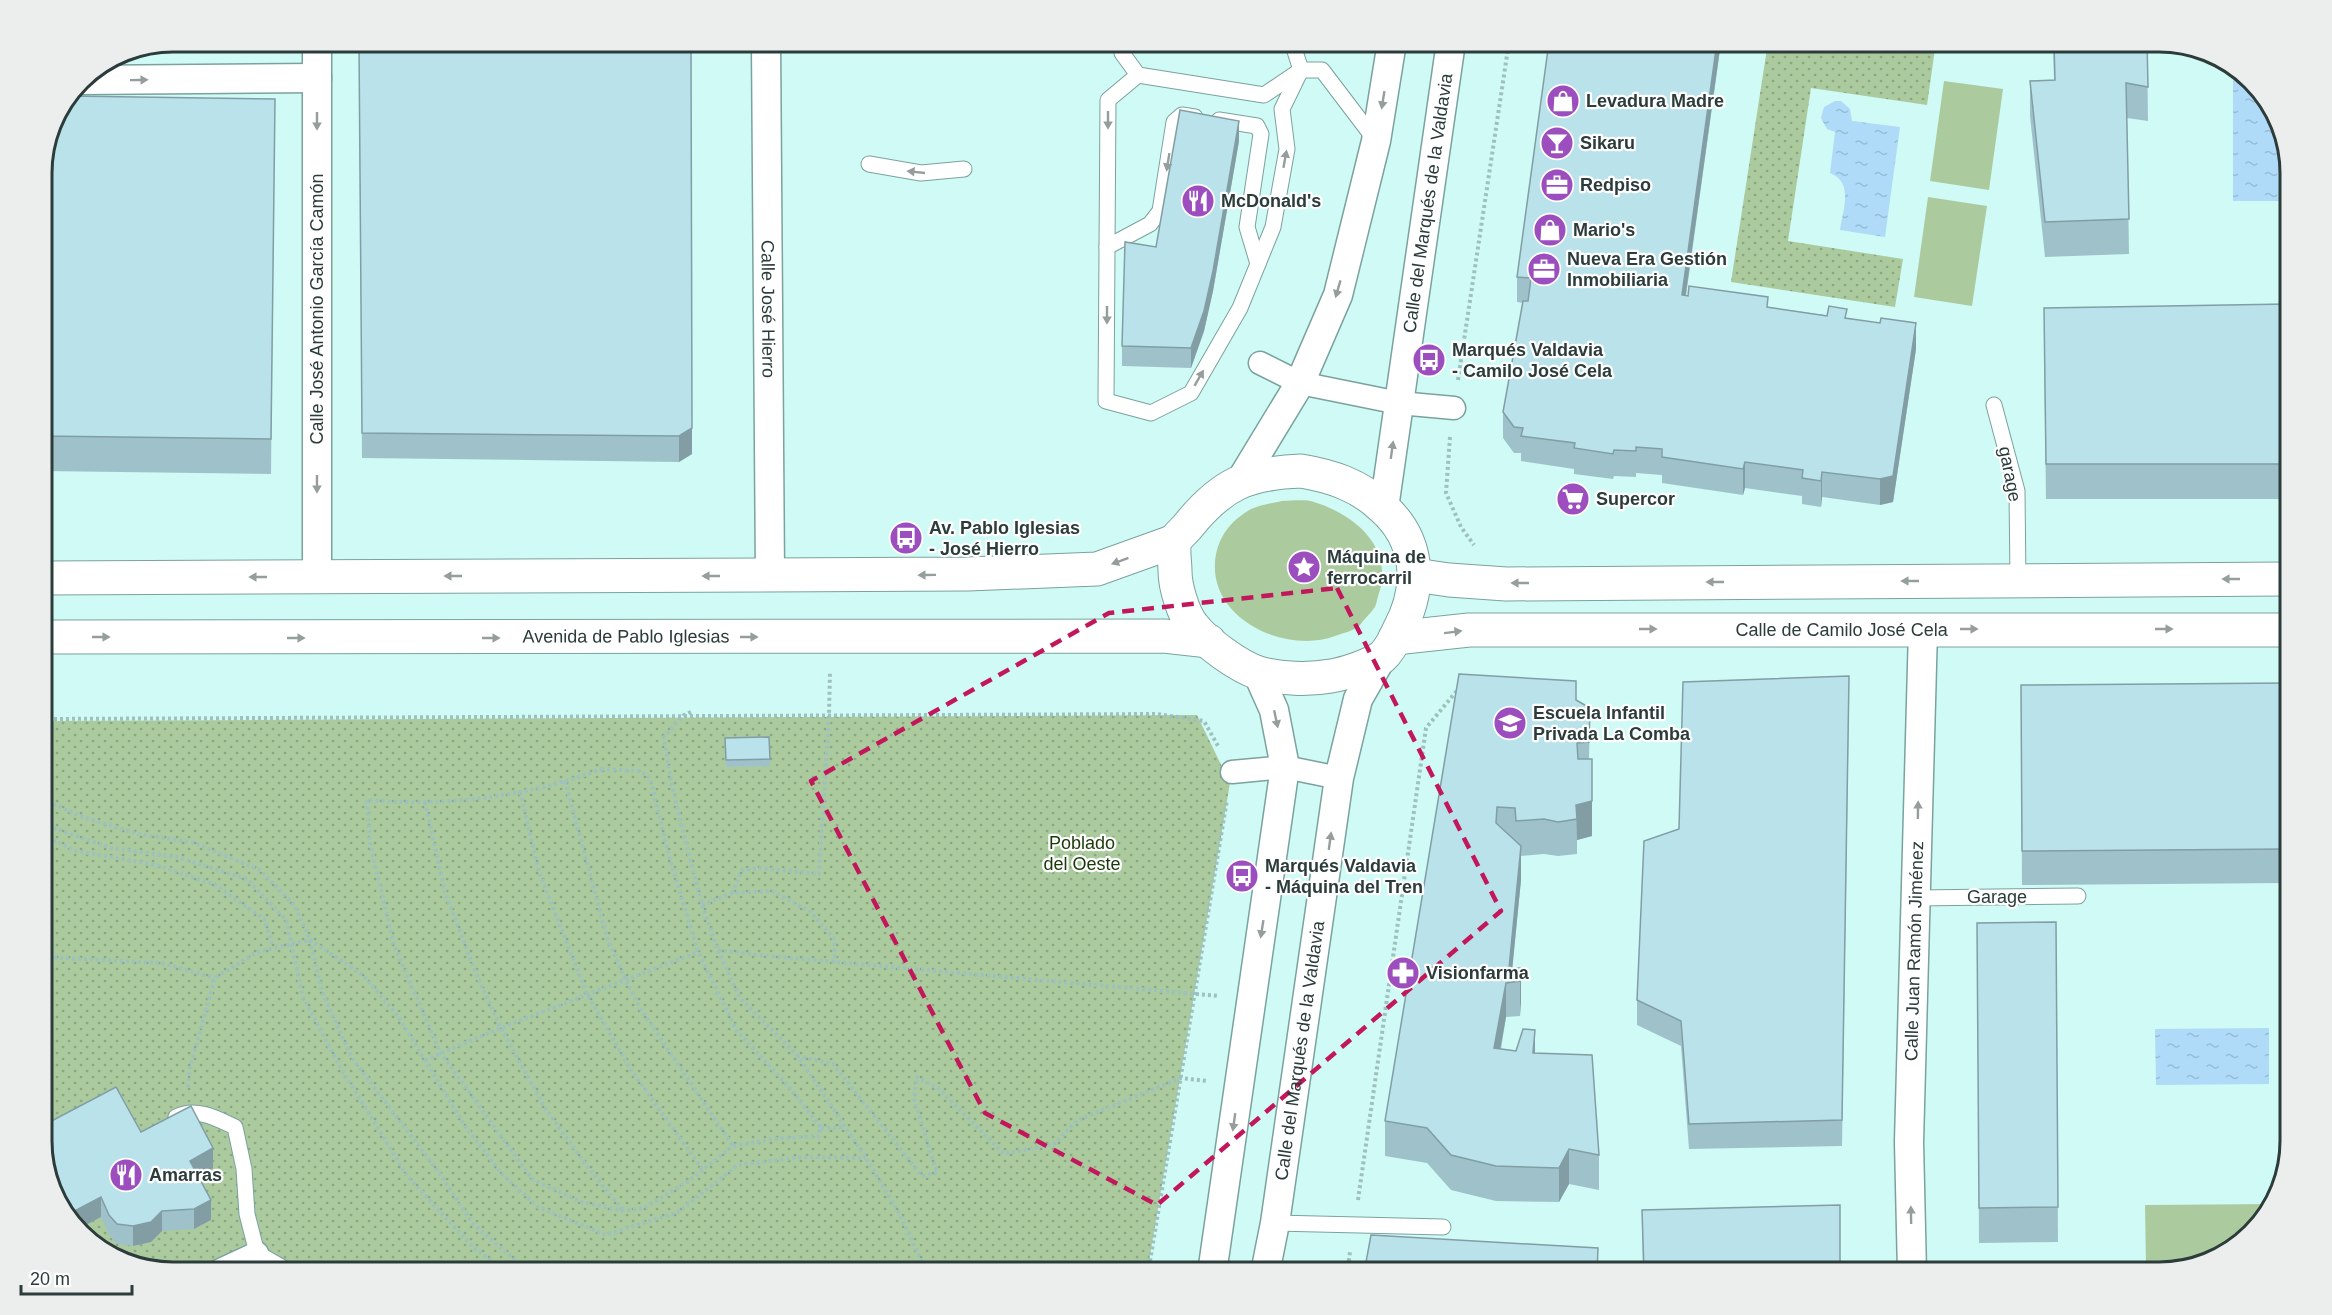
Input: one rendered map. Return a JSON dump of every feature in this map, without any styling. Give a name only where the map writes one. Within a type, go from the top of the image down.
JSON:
[{"type":"street","name":"Calle José Antonio García Camón","points":[[317,52],[317,576]]},
{"type":"street","name":"Calle José Hierro","points":[[766,52],[770,576]]},
{"type":"street","points":[[53,578],[968,574],[1097,569],[1175,541],[1204,506],[1240,480],[1300,383],[1338,295],[1376,141],[1390,52]]},
{"type":"street","name":"Calle del Marqués de la Valdavia","points":[[1384,508],[1450,52]]},
{"type":"street","points":[[98,80],[317,78]]},
{"type":"street","points":[[1260,363],[1300,383],[1400,403],[1454,408]]},
{"type":"street","points":[[1240,480],[1278,472],[1300,471],[1321,474],[1344,482],[1367,494],[1384,508],[1405,538],[1411,552],[1415,575],[1413,597],[1406,617],[1389,648]]},
{"type":"street","name":"Calle de Camilo José Cela","points":[[1175,541],[1175,584],[1192,625],[1224,654],[1257,672],[1286,677],[1330,676],[1351,671],[1389,648],[1469,630],[1923,628],[2279,630]]},
{"type":"street","points":[[1415,575],[1484,582],[2279,579]]},
{"type":"street","name":"Calle Juan Ramón Jiménez","points":[[1912,1262],[1909,1142],[1923,628]]},
{"type":"street","name":"Avenida de Pablo Iglesias","points":[[53,637],[1164,636],[1209,640]]},
{"type":"street","name":"Calle del Marqués de la Valdavia","points":[[1267,1262],[1275,1223],[1339,778],[1358,699],[1389,648]]},
{"type":"street","points":[[1214,1262],[1285,767],[1274,710],[1257,672]]},
{"type":"street","points":[[1232,772],[1285,767],[1339,778]]},
{"type":"street","points":[[238,1262],[257,1253]]},
{"type":"lane","points":[[1122,52],[1138,75],[1264,95],[1300,70],[1322,70],[1376,141]]},
{"type":"lane","points":[[1138,75],[1108,100],[1106,401],[1151,413],[1191,393],[1240,308],[1273,227],[1287,149],[1282,109],[1300,70],[1295,52]]},
{"type":"lane","points":[[1107,247],[1150,224],[1160,211],[1174,122],[1182,115],[1257,126],[1261,134],[1247,227],[1258,264]]},
{"type":"lane","points":[[869,164],[921,173],[964,169]]},
{"type":"lane","name":"garage","points":[[1994,405],[2017,491],[2018,581]]},
{"type":"lane","name":"Garage","points":[[1916,898],[2078,896]]},
{"type":"lane","points":[[164,1123],[185,1113],[206,1114],[235,1127],[244,1169],[247,1214],[257,1253],[273,1262]]},
{"type":"lane","points":[[1275,1223],[1443,1227]]},
{"type":"path","points":[[1484,582],[1482,556],[1461,527],[1446,493],[1454,408],[1507,52]]},
{"type":"path","points":[[732,894],[742,870],[761,868],[819,874],[829,715],[831,637]]},
{"type":"path","points":[[1349,1262],[1426,729],[1464,681]]},
{"type":"path","points":[[692,712],[684,715],[664,737],[671,782],[702,905],[718,950],[740,998],[798,1056],[866,1158],[899,1213],[922,1262]]},
{"type":"path","points":[[53,719],[1157,714],[1204,721],[1232,772],[1150,1262]]},
{"type":"path","points":[[601,769],[640,771],[650,778],[669,856],[698,952],[737,1031],[790,1088],[821,1128],[819,1136],[774,1138],[733,1146],[690,1180],[644,1208],[624,1211],[581,1202],[532,1179],[440,1052],[394,945],[370,843],[367,800],[425,802],[491,797],[565,781],[601,769]]},
{"type":"path","points":[[565,781],[607,937],[625,979],[646,1018],[733,1146]]},
{"type":"path","points":[[520,792],[539,872],[587,994],[631,1070],[702,1170]]},
{"type":"path","points":[[425,802],[445,892],[474,969],[501,1028],[546,1108],[586,1165],[624,1211]]},
{"type":"path","points":[[53,804],[80,816],[138,834],[192,842],[260,870],[295,906],[310,940],[322,992],[351,1058],[440,1174],[473,1224],[517,1262]]},
{"type":"path","points":[[53,828],[111,848],[177,857],[247,879],[286,920],[303,997],[339,1065],[408,1177],[474,1248],[493,1262]]},
{"type":"path","points":[[53,840],[76,851],[157,865],[215,885],[264,919],[273,947]]},
{"type":"path","points":[[702,905],[732,894],[772,891],[811,912],[834,939],[836,962]]},
{"type":"path","points":[[185,1113],[190,1067],[215,978],[257,952],[310,940],[363,975],[398,1016],[465,1126],[502,1173],[538,1207],[606,1235],[678,1212],[738,1165],[803,1157],[866,1158]]},
{"type":"path","points":[[718,950],[1252,1000]]},
{"type":"path","points":[[425,1060],[440,1052],[698,952]]},
{"type":"path","points":[[53,958],[161,963],[215,978]]},
{"type":"path","points":[[798,1056],[833,1064],[922,1176],[937,1173],[914,1099],[917,1077],[939,1089],[1004,1154],[1054,1144],[1078,1120],[1181,1078],[1240,1085]]},
{"type":"path","points":[[821,1128],[845,1127]]},
{"type":"highlighted area","points":[[1337,588],[1501,911],[1157,1205],[985,1113],[811,781],[1109,613]]},
{"type":"green space","points":[[1766,52],[1935,52],[1927,105],[1811,88],[1788,241],[1903,259],[1895,307],[1731,282]]},
{"type":"green space","points":[[1944,81],[2003,89],[1989,190],[1930,181]]},
{"type":"green space","points":[[1928,197],[1987,206],[1972,306],[1914,297]]},
{"type":"green space","points":[[1282,501],[1310,501],[1329,507],[1355,523],[1375,546],[1382,574],[1380,590],[1375,607],[1355,629],[1315,641],[1293,640],[1272,635],[1252,626],[1235,613],[1222,596],[1216,576],[1216,554],[1224,534],[1238,517],[1251,509]]},
{"type":"green space","name":"Poblado del Oeste","points":[[1197,715],[1230,783],[1149,1262],[174,1262],[142,1258],[127,1253],[100,1237],[78,1215],[65,1195],[55,1165],[53,1149],[53,721]]},
{"type":"green space","points":[[2262,1204],[2244,1227],[2219,1246],[2190,1258],[2158,1262],[2146,1262],[2145,1205]]},
{"type":"water","points":[[2233,79],[2254,100],[2267,120],[2273,135],[2279,166],[2279,201],[2233,201]]},
{"type":"water","points":[[1835,101],[1841,101],[1850,109],[1852,121],[1900,127],[1885,237],[1840,230],[1845,190],[1837,177],[1830,173],[1835,132],[1827,129],[1821,118],[1824,107]]},
{"type":"water","points":[[2269,1028],[2269,1084],[2156,1085],[2155,1029]]},
{"type":"building","points":[[359,52],[691,52],[692,428],[679,436],[362,433]]},
{"type":"building","points":[[1548,52],[1716,52],[1682,295],[1688,296],[1689,286],[1768,297],[1767,307],[1827,316],[1829,306],[1847,309],[1845,318],[1880,323],[1881,318],[1916,323],[1893,476],[1880,479],[1822,472],[1821,481],[1802,478],[1803,470],[1745,462],[1743,469],[1662,457],[1662,449],[1636,447],[1636,451],[1614,450],[1613,454],[1574,448],[1575,443],[1521,436],[1523,428],[1514,427],[1503,412],[1523,301],[1528,301],[1531,278],[1517,277]]},
{"type":"building","points":[[2054,52],[2147,52],[2148,87],[2126,83],[2129,219],[2045,222],[2030,81],[2055,80]]},
{"type":"building","points":[[81,96],[275,99],[271,439],[53,436],[53,166],[62,127]]},
{"type":"building","name":"McDonald's","points":[[1180,110],[1239,121],[1204,311],[1191,348],[1122,346],[1125,242],[1156,247]]},
{"type":"building","points":[[2279,304],[2279,464],[2046,464],[2044,308]]},
{"type":"building","points":[[1459,674],[1576,681],[1576,700],[1590,708],[1589,742],[1577,743],[1578,759],[1592,759],[1592,801],[1576,805],[1577,819],[1558,822],[1544,819],[1516,821],[1515,808],[1497,807],[1496,823],[1521,846],[1509,968],[1521,968],[1520,981],[1506,983],[1494,1048],[1516,1051],[1523,1029],[1535,1030],[1533,1053],[1592,1055],[1599,1155],[1569,1149],[1559,1168],[1496,1166],[1451,1155],[1427,1128],[1385,1121]]},
{"type":"building","points":[[1849,676],[1842,1120],[1689,1124],[1681,1021],[1637,1000],[1644,841],[1679,829],[1683,682]]},
{"type":"building","points":[[2280,683],[2280,849],[2022,851],[2021,685]]},
{"type":"building","points":[[769,737],[770,759],[726,760],[725,738]]},
{"type":"building","points":[[2056,922],[2058,1207],[1979,1208],[1977,923]]},
{"type":"building","name":"Amarras","points":[[116,1087],[141,1132],[191,1106],[213,1148],[190,1161],[211,1200],[194,1209],[162,1211],[151,1222],[133,1226],[117,1224],[109,1215],[101,1197],[75,1211],[65,1195],[55,1165],[53,1120]]},
{"type":"building","points":[[1840,1205],[1840,1262],[1644,1262],[1642,1210]]},
{"type":"building","points":[[1371,1235],[1598,1248],[1597,1262],[1366,1262]]},
{"type":"place","name":"Levadura Madre","points":[[1563,101]]},
{"type":"place","name":"Sikaru","points":[[1557,143]]},
{"type":"place","name":"Redpiso","points":[[1557,185]]},
{"type":"place","name":"McDonald's","points":[[1198,201]]},
{"type":"place","name":"Mario's","points":[[1550,230]]},
{"type":"place","name":"Nueva Era Gestión Inmobiliaria","points":[[1544,269]]},
{"type":"place","name":"Marqués Valdavia - Camilo José Cela","points":[[1429,360]]},
{"type":"place","name":"Supercor","points":[[1573,499]]},
{"type":"place","name":"Av. Pablo Iglesias - José Hierro","points":[[906,538]]},
{"type":"place","name":"Máquina de ferrocarril","points":[[1304,567]]},
{"type":"place","name":"Escuela Infantil Privada La Comba","points":[[1510,723]]},
{"type":"place","name":"Marqués Valdavia - Máquina del Tren","points":[[1242,876]]},
{"type":"place","name":"Visionfarma","points":[[1403,973]]},
{"type":"place","name":"Amarras","points":[[126,1175]]}]
